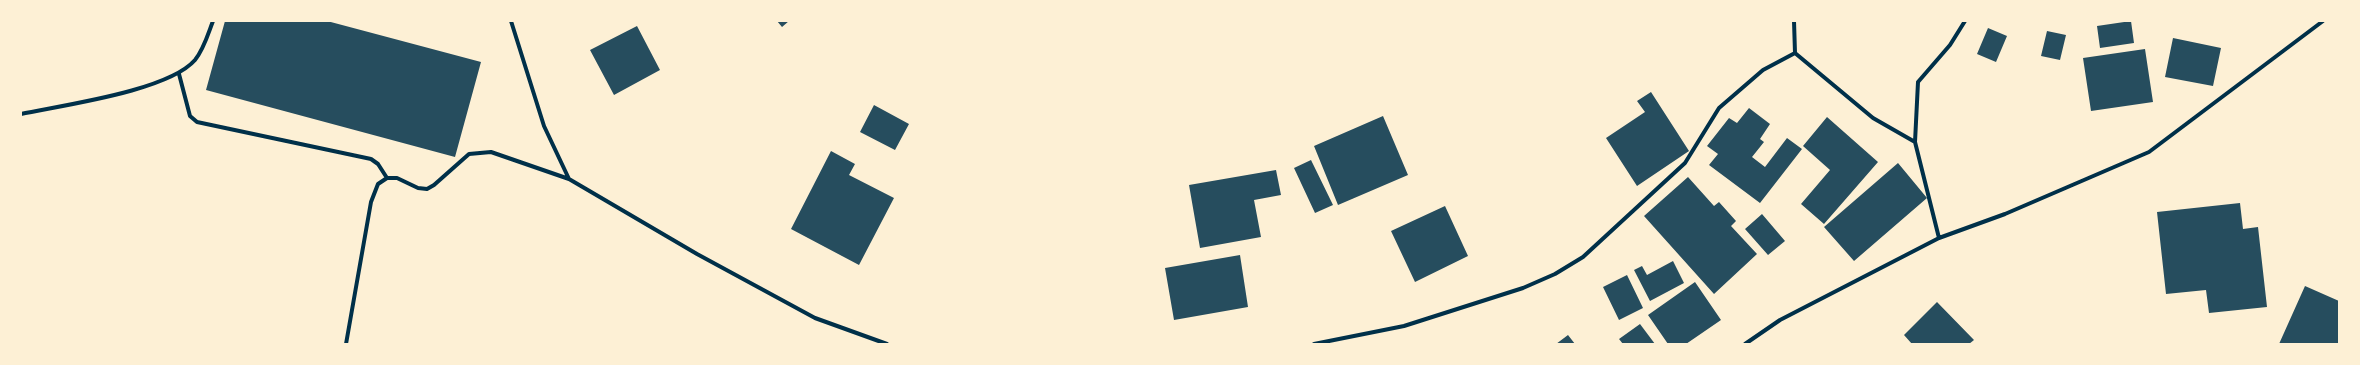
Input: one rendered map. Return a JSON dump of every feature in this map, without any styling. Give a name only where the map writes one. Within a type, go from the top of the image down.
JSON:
[{"type":"street","points":[[21,114],[129,91],[179,74],[195,59],[213,21]]},
{"type":"street","points":[[511,21],[544,126],[569,179]]},
{"type":"street","points":[[1794,21],[1795,53],[1873,118],[1915,142]]},
{"type":"street","points":[[1939,238],[1915,142],[1918,82],[1950,45],[1965,21]]},
{"type":"street","points":[[1745,344],[1780,320],[1939,238],[2005,214],[2149,152],[2323,21]]},
{"type":"street","points":[[1314,344],[1404,326],[1523,288],[1555,274],[1583,257],[1685,163],[1719,108],[1763,70],[1795,53]]},
{"type":"street","points":[[179,74],[190,116],[197,122],[371,160],[378,164],[386,178]]},
{"type":"street","points":[[346,344],[371,202],[378,184],[386,178],[398,178],[418,188],[427,189],[434,185],[469,154],[491,152],[569,179],[697,254],[815,318],[887,344]]},
{"type":"building","points":[[225,21],[327,21],[481,62],[455,157],[206,90]]},
{"type":"building","points":[[777,21],[789,21],[782,27]]},
{"type":"building","points":[[2131,21],[2134,43],[2100,48],[2097,26]]},
{"type":"building","points":[[637,26],[660,70],[614,95],[590,50]]},
{"type":"building","points":[[1988,28],[2007,36],[1996,62],[1977,54]]},
{"type":"building","points":[[2047,31],[2066,35],[2060,60],[2041,56]]},
{"type":"building","points":[[2173,38],[2221,48],[2213,86],[2165,77]]},
{"type":"building","points":[[2145,49],[2153,102],[2091,111],[2083,58]]},
{"type":"building","points":[[1651,92],[1689,151],[1637,186],[1606,138],[1645,112],[1637,101]]},
{"type":"building","points":[[874,105],[909,124],[895,150],[860,132]]},
{"type":"building","points":[[1749,108],[1770,124],[1760,139],[1764,142],[1752,157],[1765,167],[1787,138],[1802,149],[1760,203],[1709,165],[1718,154],[1707,146],[1729,118],[1737,123]]},
{"type":"building","points":[[1383,116],[1408,175],[1338,205],[1314,146]]},
{"type":"building","points":[[1827,117],[1878,162],[1824,224],[1801,204],[1830,170],[1803,146]]},
{"type":"building","points":[[831,151],[855,164],[849,175],[894,198],[859,265],[791,229]]},
{"type":"building","points":[[1311,160],[1333,205],[1315,213],[1294,168]]},
{"type":"building","points":[[1898,163],[1927,198],[1854,261],[1824,227]]},
{"type":"building","points":[[1276,170],[1281,195],[1254,200],[1261,237],[1200,248],[1189,185]]},
{"type":"building","points":[[1688,177],[1714,206],[1719,202],[1736,221],[1731,226],[1757,254],[1714,294],[1644,216]]},
{"type":"building","points":[[2240,203],[2243,229],[2258,227],[2267,307],[2209,313],[2206,290],[2166,294],[2157,212]]},
{"type":"building","points":[[1445,206],[1468,256],[1415,282],[1391,231]]},
{"type":"building","points":[[1762,214],[1785,241],[1768,255],[1745,229]]},
{"type":"building","points":[[1240,255],[1248,307],[1174,320],[1165,268]]},
{"type":"building","points":[[1673,261],[1684,283],[1650,301],[1634,270],[1642,266],[1647,275]]},
{"type":"building","points":[[1627,275],[1643,308],[1619,320],[1603,287]]},
{"type":"building","points":[[1695,282],[1721,320],[1686,344],[1668,344],[1648,315]]},
{"type":"building","points":[[2305,286],[2339,301],[2339,344],[2279,344]]},
{"type":"building","points":[[1937,302],[1974,340],[1969,344],[1912,344],[1904,335]]},
{"type":"building","points":[[1640,324],[1655,344],[1623,344],[1619,339]]},
{"type":"building","points":[[1568,335],[1575,344],[1556,344]]}]
